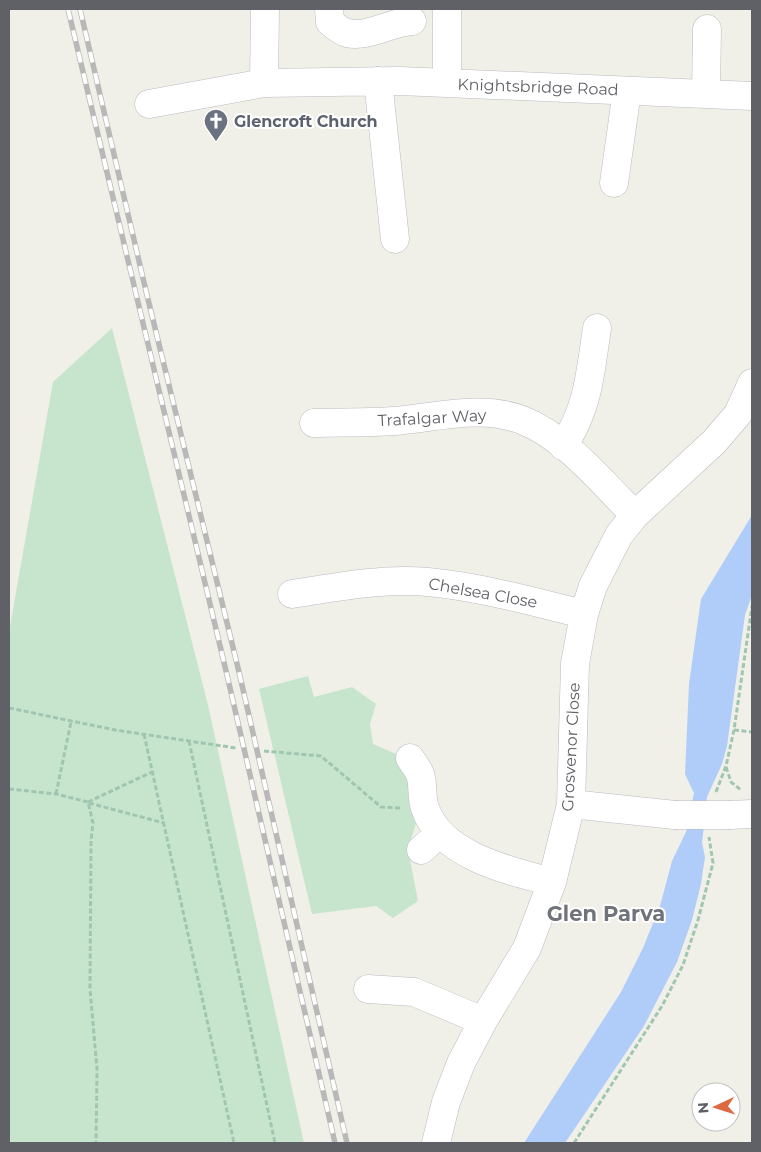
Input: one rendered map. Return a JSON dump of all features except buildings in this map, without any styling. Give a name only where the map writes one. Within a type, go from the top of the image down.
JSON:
[{"type":"street","points":[[264,83],[265,9]]},
{"type":"street","points":[[329,9],[330,22],[346,33],[376,31],[398,18]]},
{"type":"street","name":"Knightsbridge Road","points":[[447,9],[447,83]]},
{"type":"street","points":[[706,94],[707,29]]},
{"type":"street","points":[[378,81],[395,240]]},
{"type":"street","name":"Knightsbridge Road","points":[[149,104],[264,83],[378,81],[627,91],[614,183]]},
{"type":"street","points":[[627,91],[752,96]]},
{"type":"street","points":[[563,446],[577,425],[584,403],[597,328]]},
{"type":"street","name":"Grosvenor Close","points":[[436,1143],[446,1102],[461,1063],[483,1021],[527,948],[552,882],[571,804],[573,687],[579,639],[584,614],[605,560],[619,535],[634,515],[728,428],[738,414],[752,383]]},
{"type":"street","name":"Trafalgar Way","points":[[314,423],[394,421],[487,413],[521,420],[538,428],[563,446],[634,515]]},
{"type":"street","name":"Chelsea Close","points":[[292,594],[340,586],[426,582],[475,589],[584,614]]},
{"type":"street","points":[[410,758],[421,775],[431,842],[461,849],[496,868],[552,882]]},
{"type":"street","points":[[571,804],[675,814],[735,805]]},
{"type":"street","points":[[368,990],[414,992],[483,1021]]},
{"type":"path","points":[[735,805],[726,766],[734,730],[752,606]]},
{"type":"path","points":[[9,708],[71,722],[236,748]]},
{"type":"path","points":[[56,794],[71,722]]},
{"type":"path","points":[[734,730],[752,732]]},
{"type":"path","points":[[144,734],[234,1143]]},
{"type":"path","points":[[189,741],[275,1143]]},
{"type":"path","points":[[264,751],[321,756],[380,807],[425,809]]},
{"type":"path","points":[[726,766],[735,805]]},
{"type":"path","points":[[88,802],[152,772]]},
{"type":"path","points":[[9,789],[56,794],[164,823]]},
{"type":"path","points":[[88,802],[93,823],[91,841],[90,989],[97,1069],[96,1143]]},
{"type":"path","points":[[574,1143],[662,1006],[684,965],[713,863],[709,835]]},
{"type":"green space","points":[[112,328],[208,705],[304,1143],[9,1143],[9,632],[53,382]]},
{"type":"green space","points":[[308,676],[314,697],[352,687],[376,704],[370,724],[373,744],[412,761],[419,814],[408,849],[418,901],[393,918],[376,906],[312,914],[259,689]]},
{"type":"water","points":[[752,515],[752,595],[745,615],[727,746],[722,764],[707,797],[702,843],[705,857],[701,884],[692,920],[677,962],[644,1026],[565,1143],[524,1143],[621,992],[643,948],[660,906],[672,861],[686,832],[694,793],[685,774],[689,684],[701,599]]},
{"type":"railway","points":[[68,9],[227,675],[335,1143]]},
{"type":"railway","points":[[80,9],[146,291],[239,672],[347,1143]]},
{"type":"place","name":"Glencroft Church","points":[[216,142]]},
{"type":"district","name":"Glen Parva","points":[[606,913]]}]
